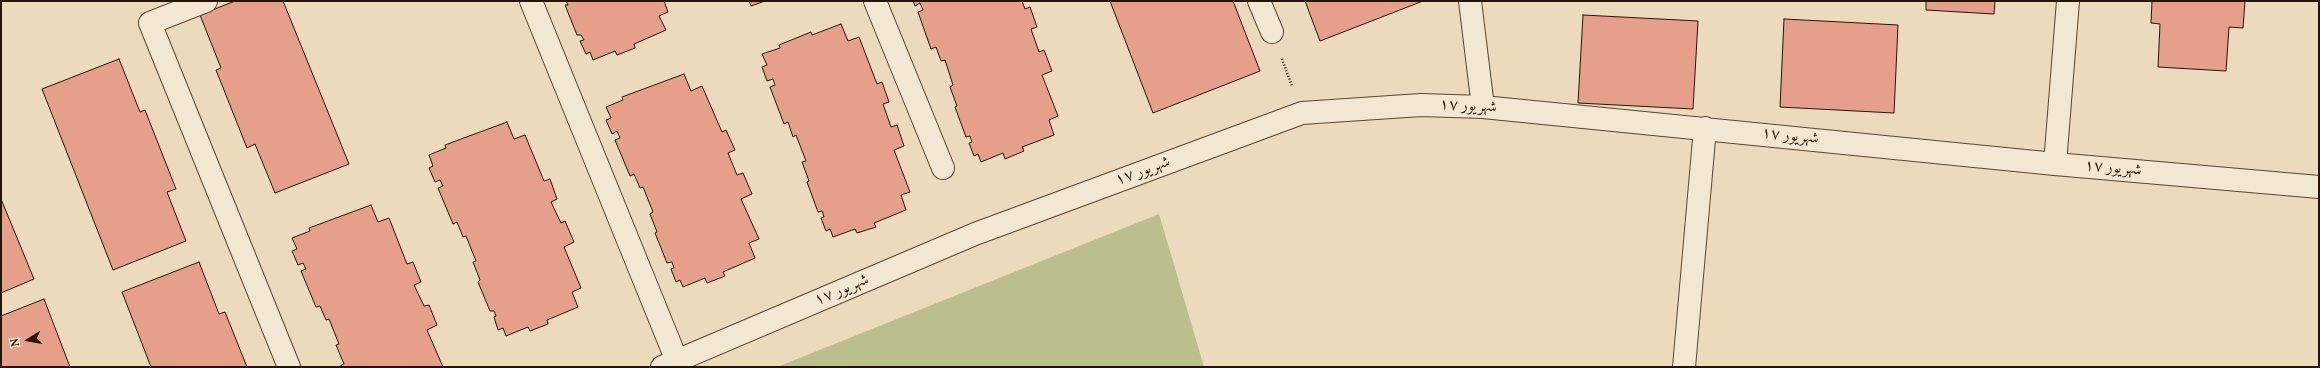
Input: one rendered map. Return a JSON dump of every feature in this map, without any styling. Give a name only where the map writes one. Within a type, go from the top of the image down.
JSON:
[{"type":"street","points":[[206,1],[150,23],[289,367]]},
{"type":"street","points":[[531,1],[670,364]]},
{"type":"street","points":[[875,1],[943,168]]},
{"type":"street","points":[[1259,1],[1272,32]]},
{"type":"street","points":[[1470,1],[1483,107]]},
{"type":"street","points":[[2055,164],[2068,1]]},
{"type":"street","name":"۱۷ شهریور","points":[[670,364],[975,234],[1302,113],[1421,104],[1483,107],[2055,164],[2319,187]]},
{"type":"street","points":[[1684,367],[1705,128]]},
{"type":"path","points":[[1272,32],[1302,113]]},
{"type":"green space","points":[[1159,214],[1204,367],[777,367]]},
{"type":"building","points":[[235,1],[283,1],[349,164],[275,193],[255,144],[247,148],[216,70],[221,68],[200,15]]},
{"type":"building","points":[[566,1],[664,1],[668,12],[659,16],[666,30],[634,44],[635,48],[617,55],[615,51],[593,60],[590,52],[586,54],[580,41],[584,40],[581,35],[577,35],[565,5],[568,5]]},
{"type":"building","points":[[749,1],[765,1],[751,6]]},
{"type":"building","points":[[913,1],[1022,1],[1025,9],[1030,7],[1037,27],[1031,29],[1039,52],[1044,50],[1052,71],[1042,75],[1058,116],[1049,120],[1054,135],[1022,147],[1024,151],[1005,159],[1003,153],[981,162],[978,154],[974,156],[969,143],[972,142],[970,136],[966,137],[955,107],[957,106],[950,87],[953,85],[945,60],[941,61],[936,47],[931,49],[918,12],[923,10],[920,3],[915,6]]},
{"type":"building","points":[[1110,1],[1233,1],[1260,71],[1153,113]]},
{"type":"building","points":[[1305,1],[1423,1],[1320,41]]},
{"type":"building","points":[[1926,1],[1995,1],[1994,14],[1926,10]]},
{"type":"building","points":[[2152,1],[2245,1],[2243,28],[2229,27],[2226,71],[2158,67],[2160,24],[2151,23]]},
{"type":"building","points":[[1583,15],[1698,21],[1693,109],[1578,103]]},
{"type":"building","points":[[1784,19],[1898,25],[1894,113],[1780,107]]},
{"type":"building","points":[[841,24],[848,41],[859,37],[877,84],[882,82],[889,102],[883,104],[891,127],[897,125],[904,146],[894,150],[910,192],[901,195],[906,210],[874,223],[876,227],[857,233],[855,229],[833,237],[830,229],[826,231],[821,218],[824,217],[822,211],[818,212],[807,182],[809,181],[802,162],[806,161],[796,135],[793,137],[788,122],[784,124],[770,87],[775,85],[773,79],[767,81],[762,67],[767,65],[762,54],[780,48],[779,45],[811,32],[812,35]]},
{"type":"building","points":[[119,59],[140,112],[145,110],[176,189],[167,192],[186,241],[113,270],[42,89]]},
{"type":"building","points":[[684,74],[691,91],[702,86],[722,132],[726,130],[735,150],[728,153],[737,175],[743,173],[752,194],[741,199],[759,239],[749,243],[755,258],[723,272],[725,276],[707,283],[705,278],[683,287],[680,280],[676,282],[671,269],[674,268],[672,262],[667,263],[655,233],[657,232],[650,214],[653,212],[643,187],[640,188],[634,174],[630,176],[615,140],[620,138],[617,131],[612,134],[606,120],[611,118],[606,107],[623,100],[622,97]]},
{"type":"building","points":[[507,122],[514,139],[525,135],[544,181],[550,179],[557,199],[551,202],[561,223],[565,221],[574,242],[564,247],[581,288],[572,292],[578,307],[547,320],[548,324],[530,331],[528,327],[506,336],[503,328],[498,330],[494,317],[496,316],[494,311],[490,311],[478,282],[480,280],[473,262],[476,261],[466,236],[463,237],[457,222],[453,224],[438,188],[443,186],[440,180],[435,182],[429,168],[433,166],[429,155],[446,148],[445,145]]},
{"type":"building","points":[[1,199],[34,279],[1,293]]},
{"type":"building","points":[[371,205],[378,222],[389,218],[407,264],[413,262],[421,282],[414,285],[424,306],[429,305],[437,325],[427,330],[443,367],[342,367],[341,365],[344,364],[336,345],[339,344],[329,319],[326,320],[320,306],[316,307],[301,271],[306,269],[303,263],[298,265],[292,251],[297,249],[292,238],[310,231],[309,228]]},
{"type":"building","points":[[199,262],[219,314],[225,312],[247,367],[151,367],[122,292]]},
{"type":"building","points":[[44,299],[70,367],[1,367],[1,316]]}]
